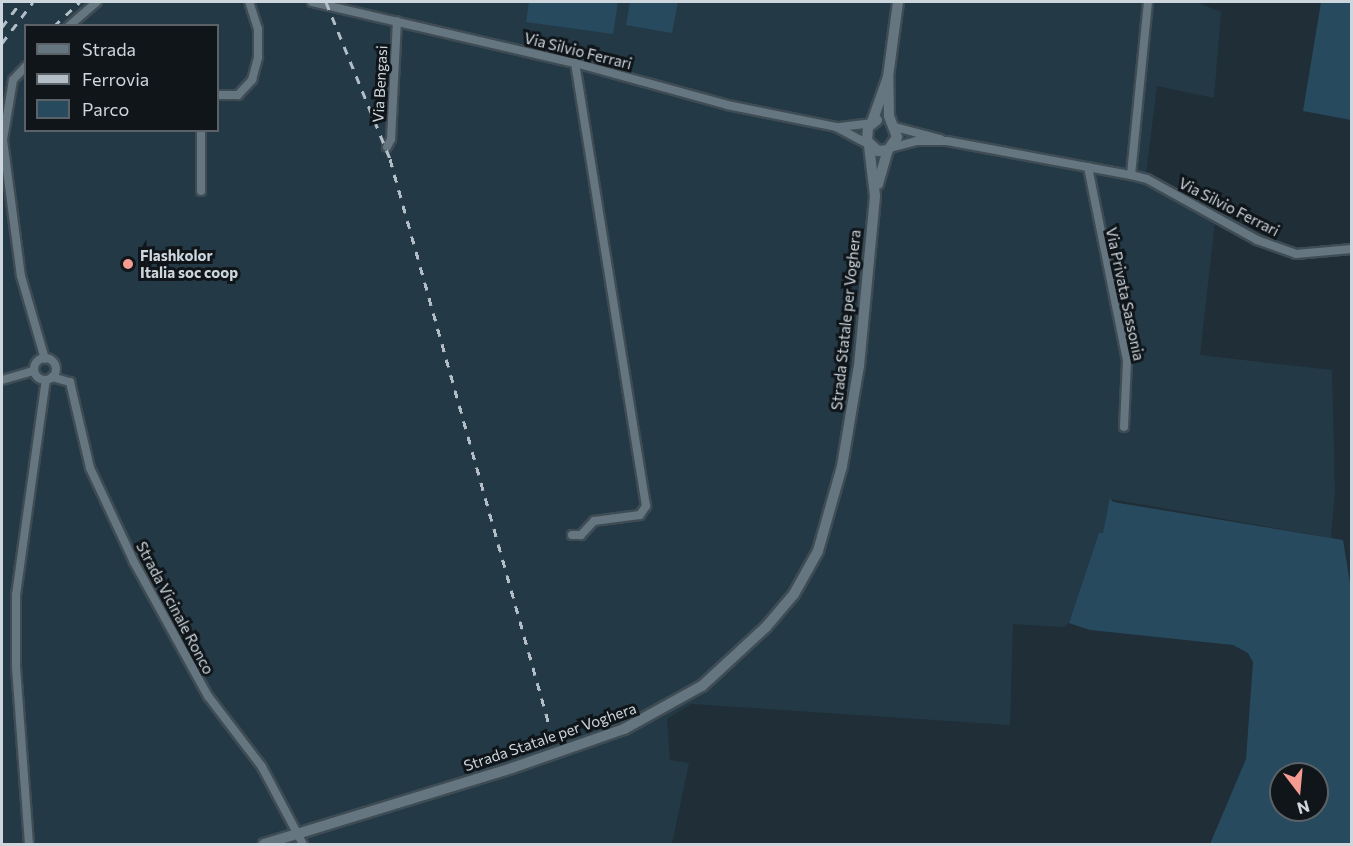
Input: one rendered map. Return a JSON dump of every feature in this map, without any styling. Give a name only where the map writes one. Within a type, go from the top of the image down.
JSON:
[{"type":"main road","name":"Strada Statale per Voghera","points":[[875,196],[866,132],[872,123],[888,77],[898,2]]},
{"type":"main road","name":"Strada Statale per Voghera","points":[[264,844],[300,839],[513,768],[633,725],[702,687],[766,627],[807,573],[836,493],[859,366],[875,196],[889,149],[897,137],[893,125],[888,77]]},
{"type":"main road","points":[[872,123],[881,120],[893,125]]},
{"type":"main road","points":[[869,145],[878,151],[889,149]]},
{"type":"street","points":[[71,24],[97,2]]},
{"type":"street","points":[[219,95],[238,94],[252,80],[258,57],[258,29],[249,2]]},
{"type":"street","name":"Via Silvio Ferrari","points":[[312,2],[343,5],[398,21],[575,63],[728,105],[836,127],[869,145]]},
{"type":"street","points":[[1131,175],[1148,2]]},
{"type":"street","name":"Via Bengasi","points":[[387,147],[391,139],[398,21]]},
{"type":"street","points":[[573,535],[581,535],[594,521],[640,514],[646,506],[575,63]]},
{"type":"street","points":[[24,68],[13,80],[3,140],[21,276],[45,359],[55,366],[49,379],[16,596],[16,667],[29,844]]},
{"type":"street","name":"Via Silvio Ferrari","points":[[836,127],[872,123]]},
{"type":"street","name":"Via Silvio Ferrari","points":[[893,125],[947,141],[1131,175],[1277,247],[1296,254],[1352,249]]},
{"type":"street","points":[[201,132],[201,191]]},
{"type":"street","name":"Via Silvio Ferrari","points":[[889,149],[916,141],[947,141]]},
{"type":"street","name":"Via Privata Sassonia","points":[[1088,167],[1126,361],[1124,427]]},
{"type":"street","points":[[34,371],[36,363],[45,359]]},
{"type":"street","points":[[2,380],[34,371],[49,379]]},
{"type":"street","name":"Strada Vicinale Ronco","points":[[49,379],[70,382],[90,468],[134,562],[208,696],[262,767],[300,839]]},
{"type":"shaded area","points":[[2,2],[1196,2],[1221,12],[1214,98],[1157,86],[1146,174],[1216,213],[1200,355],[1332,370],[1335,491],[1331,538],[1111,499],[1103,534],[1099,534],[1069,623],[1064,627],[1013,624],[1010,725],[691,704],[667,719],[670,760],[689,763],[672,844],[2,844]]},
{"type":"green space","points":[[529,2],[618,2],[613,34],[526,22]]},
{"type":"green space","points":[[630,2],[678,2],[672,33],[626,25]]},
{"type":"green space","points":[[1321,2],[1351,2],[1351,120],[1303,111]]},
{"type":"green space","points":[[1110,498],[1113,502],[1343,540],[1350,583],[1351,844],[1210,844],[1246,759],[1253,662],[1248,653],[1233,645],[1090,630],[1069,623],[1099,533],[1103,533]]},
{"type":"railway","points":[[2,27],[21,2]]},
{"type":"railway","points":[[2,43],[33,2]]},
{"type":"railway","points":[[56,24],[80,2]]},
{"type":"railway","points":[[326,2],[390,159],[548,721]]},
{"type":"place","name":"Flashkolor Italia soc coop","points":[[128,264]]}]
